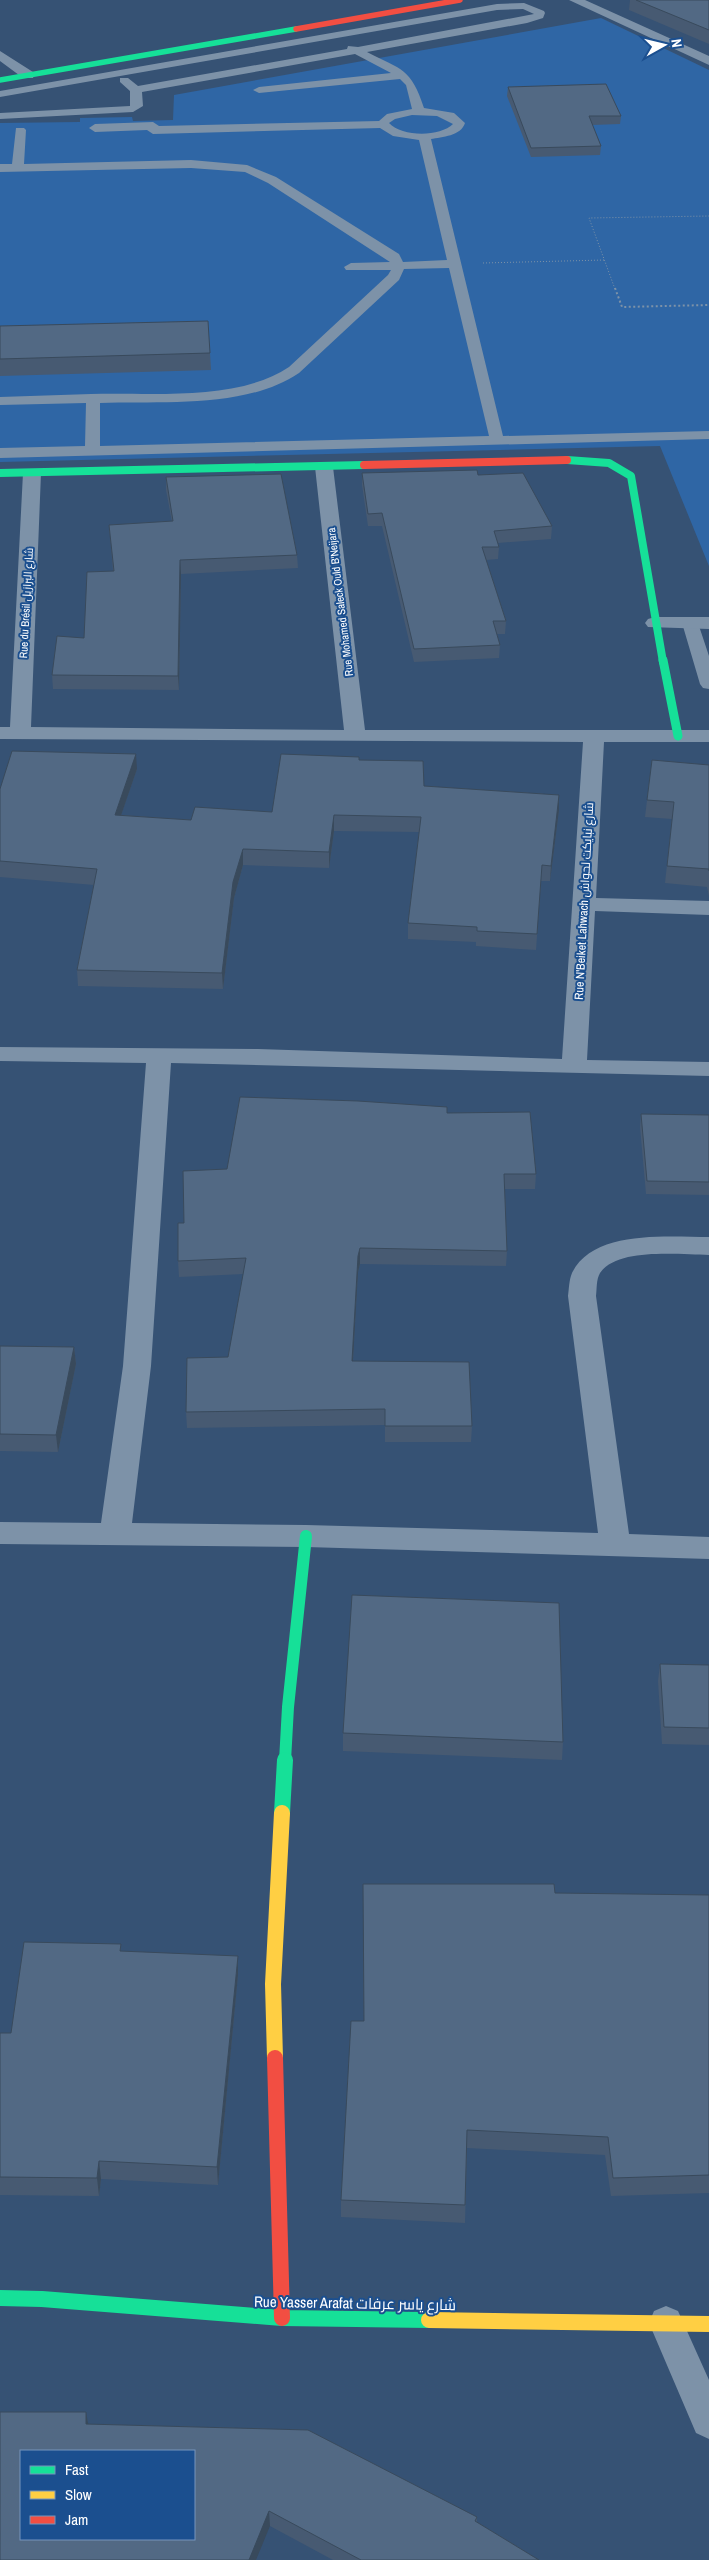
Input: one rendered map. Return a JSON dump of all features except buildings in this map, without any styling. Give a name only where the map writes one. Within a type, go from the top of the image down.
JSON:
[{"type":"street","points":[[0,80],[460,0]]},
{"type":"street","points":[[575,0],[709,61]]},
{"type":"street","points":[[0,55],[28,75]]},
{"type":"street","points":[[0,473],[580,460],[616,464],[625,468],[631,476],[655,623],[678,736]]},
{"type":"street","name":"Rue Mohamed Saleck Ould B'Neijara","points":[[324,467],[355,736]]},
{"type":"street","name":"Rue du Brésil شارع البرازيل","points":[[10,733],[32,473]]},
{"type":"street","points":[[655,623],[699,623]]},
{"type":"street","points":[[10,733],[355,736],[709,736]]},
{"type":"street","name":"Rue N'Beiket Lahwach شارع نبايكت لحواش","points":[[574,1067],[594,736]]},
{"type":"street","points":[[583,904],[709,908]]},
{"type":"street","points":[[0,1054],[258,1056],[574,1067],[709,1069]]},
{"type":"street","points":[[115,1534],[137,1366],[159,1055]]},
{"type":"street","points":[[615,1546],[582,1296],[586,1273],[601,1257],[622,1248],[709,1246]]},
{"type":"street","points":[[0,1533],[306,1536],[709,1548]]},
{"type":"street","points":[[282,2318],[273,1984],[288,1707],[306,1536]]},
{"type":"street","name":"Rue Yasser Arafat شارع ياسر عرفات","points":[[0,2298],[42,2299],[282,2318],[709,2324]]},
{"type":"lane","points":[[0,94],[505,6],[532,8],[540,13],[534,18],[527,20],[136,90]]},
{"type":"lane","points":[[308,26],[403,75],[411,85],[419,112]]},
{"type":"lane","points":[[0,116],[129,110],[137,106],[136,90],[130,83],[114,74]]},
{"type":"lane","points":[[259,90],[403,75]]},
{"type":"lane","points":[[86,128],[153,129],[383,124],[392,131],[424,136],[446,133],[458,127],[459,123],[448,115],[419,112],[391,116],[384,120],[383,124]]},
{"type":"lane","points":[[18,167],[20,130]]},
{"type":"lane","points":[[424,136],[497,440]]},
{"type":"lane","points":[[0,168],[156,160],[230,166],[262,174],[394,256],[400,266]]},
{"type":"lane","points":[[351,268],[455,264]]},
{"type":"lane","points":[[0,401],[225,394],[266,385],[294,370],[394,277],[400,266]]},
{"type":"lane","points":[[92,450],[93,398]]},
{"type":"lane","points":[[0,452],[709,435]]},
{"type":"lane","points":[[699,623],[709,684]]},
{"type":"lane","points":[[666,2323],[709,2421]]},
{"type":"path","points":[[709,216],[590,218],[622,307],[709,304]]},
{"type":"path","points":[[455,264],[605,260]]},
{"type":"shaded area","points":[[601,18],[709,70],[709,566],[660,446],[0,462],[0,123],[80,122],[80,118],[132,117],[133,121],[173,120],[174,95]]},
{"type":"traffic: fast","points":[[0,80],[296,29]]},
{"type":"traffic: fast","points":[[567,460],[601,461],[617,466],[631,476],[655,623],[678,736]]},
{"type":"traffic: fast","points":[[0,473],[364,465]]},
{"type":"traffic: fast","points":[[282,1813],[288,1707],[306,1536]]},
{"type":"traffic: fast","points":[[0,2298],[42,2299],[282,2318],[429,2320]]},
{"type":"traffic: slow","points":[[275,2058],[273,1984],[282,1813]]},
{"type":"traffic: slow","points":[[429,2320],[709,2324]]},
{"type":"traffic: jam","points":[[296,29],[460,0]]},
{"type":"traffic: jam","points":[[364,465],[567,460]]},
{"type":"traffic: jam","points":[[275,2058],[282,2318]]}]
